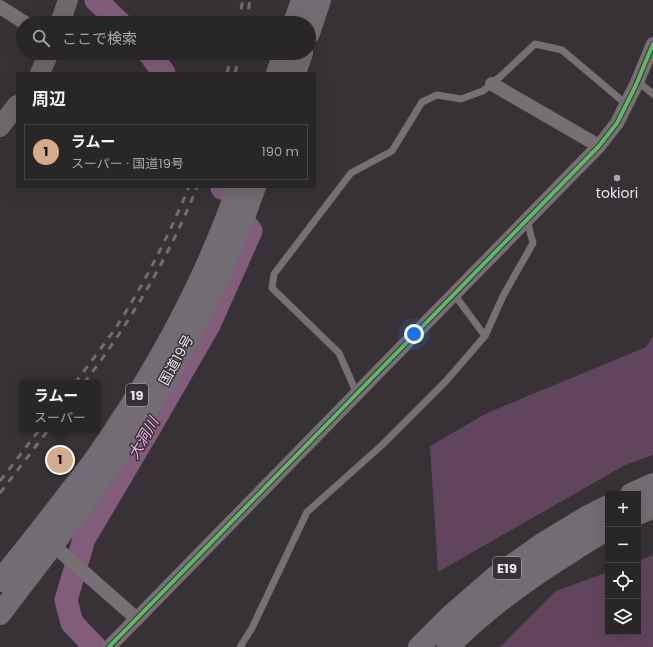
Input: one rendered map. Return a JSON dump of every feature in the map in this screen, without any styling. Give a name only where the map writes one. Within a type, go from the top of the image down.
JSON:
[{"type":"highway","points":[[296,16],[302,0]]},
{"type":"highway","points":[[315,16],[320,0]]},
{"type":"highway","points":[[277,72],[282,60]]},
{"type":"highway","points":[[296,72],[300,60]]},
{"type":"highway","name":"国道19号","points":[[0,581],[94,460],[151,373],[189,304],[230,210],[238,188]]},
{"type":"highway","name":"国道19号","points":[[0,614],[84,504],[139,423],[167,378],[220,275],[255,188]]},
{"type":"highway","points":[[638,491],[653,484]]},
{"type":"highway","points":[[641,513],[653,507]]},
{"type":"highway","name":"E19","points":[[419,647],[450,616],[495,577],[542,544],[605,508]]},
{"type":"highway","name":"E19","points":[[448,647],[465,630],[508,594],[554,562],[605,532]]},
{"type":"main road","points":[[62,16],[68,0]]},
{"type":"main road","points":[[40,72],[45,60]]},
{"type":"main road","points":[[0,127],[16,107]]},
{"type":"street","points":[[0,7],[16,17]]},
{"type":"street","points":[[109,647],[599,146],[617,123],[636,85],[653,44]]},
{"type":"street","points":[[492,84],[599,146]]},
{"type":"street","points":[[53,545],[137,619]]},
{"type":"lane","points":[[357,394],[339,353],[272,288],[274,274],[351,173],[392,152],[422,102],[437,95],[461,99],[483,91],[535,44],[562,50],[626,104]]},
{"type":"lane","points":[[637,80],[653,94]]},
{"type":"lane","points":[[240,647],[252,628],[307,512],[382,445],[446,381],[485,336],[503,296],[533,243],[527,220]]},
{"type":"lane","points":[[454,294],[485,336]]},
{"type":"shaded area","points":[[653,336],[653,455],[625,465],[438,572],[430,446],[487,413],[646,347]]},
{"type":"shaded area","points":[[653,555],[653,647],[500,647],[556,591],[605,573],[605,635],[641,635],[641,560]]},
{"type":"waterway","name":"大洞川","points":[[96,0],[113,16]]},
{"type":"waterway","name":"大洞川","points":[[154,60],[163,72]]},
{"type":"waterway","name":"大洞川","points":[[95,647],[72,623],[66,600],[84,539],[209,325],[251,231],[248,227]]},
{"type":"railway","points":[[240,16],[243,0]]},
{"type":"railway","points":[[247,16],[250,0]]},
{"type":"railway","points":[[227,72],[230,60]]},
{"type":"railway","points":[[235,72],[238,60]]},
{"type":"railway","points":[[77,380],[117,326],[147,275],[189,188]]},
{"type":"railway","points":[[86,380],[117,337],[147,289],[174,239],[197,188]]},
{"type":"railway","points":[[0,481],[38,432]]},
{"type":"railway","points":[[0,493],[47,432]]},
{"type":"cycle path","points":[[109,647],[599,146],[617,123],[636,85],[653,44]]},
{"type":"place","name":"tokiori","points":[[617,178]]},
{"type":"place","name":"ラムー","points":[[60,460]]}]
